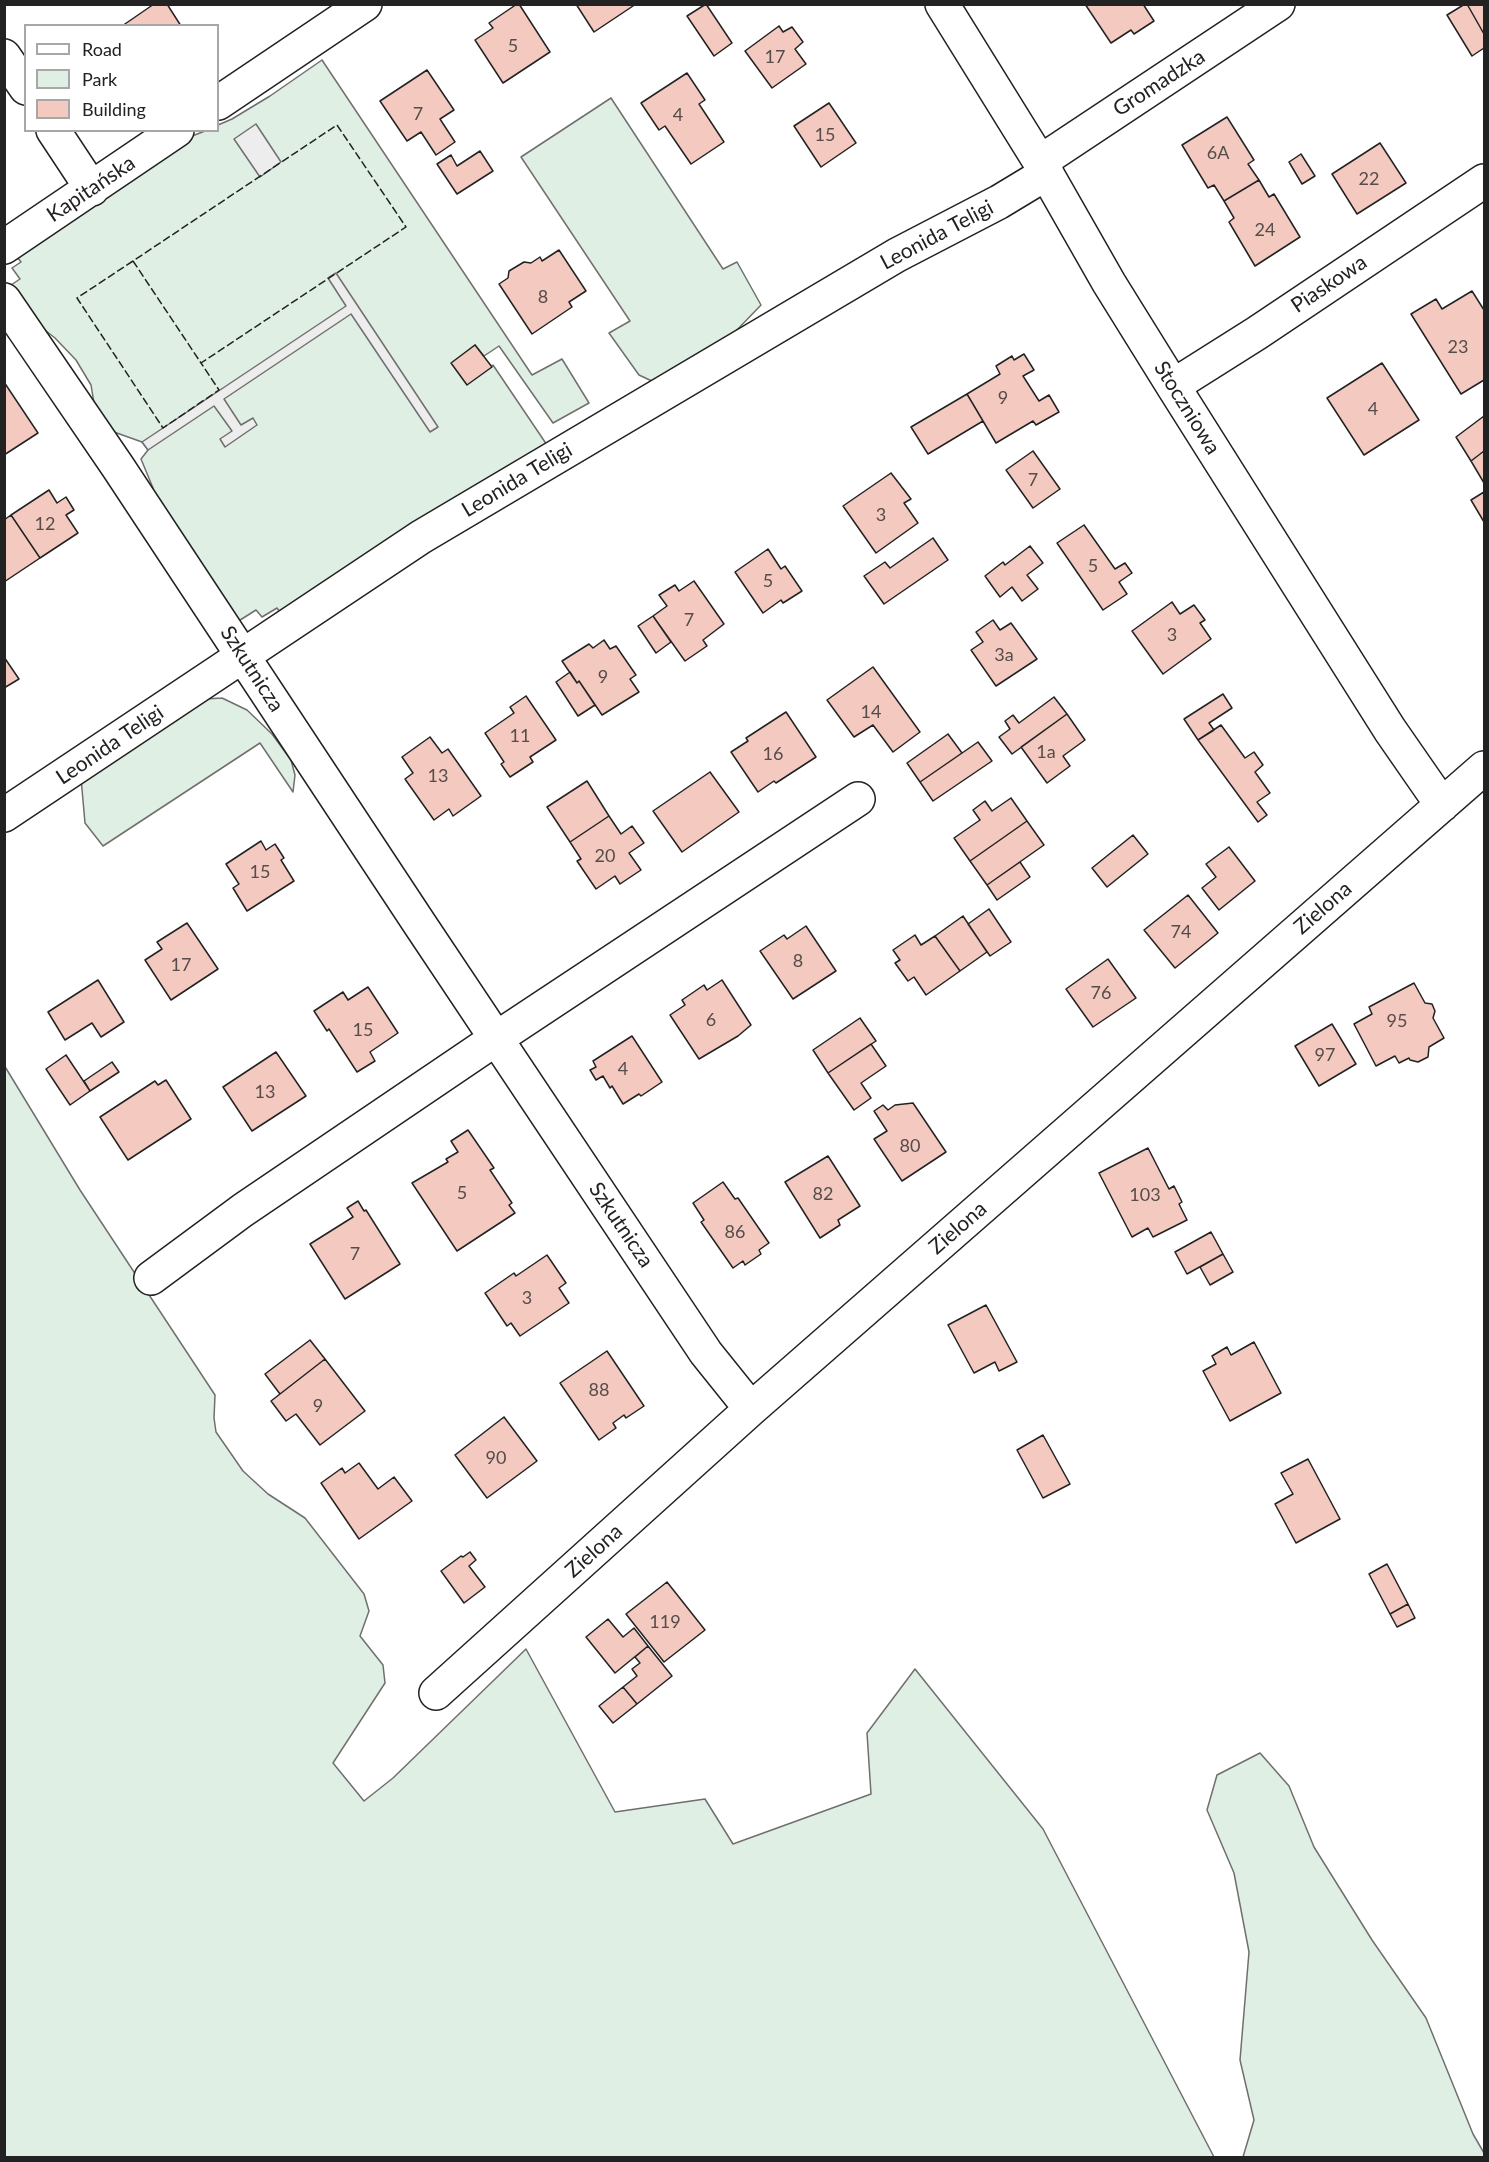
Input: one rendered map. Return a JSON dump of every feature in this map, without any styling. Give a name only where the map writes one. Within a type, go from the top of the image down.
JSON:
[{"type":"street","points":[[219,102],[365,4]]},
{"type":"street","name":"Stoczniowa","points":[[942,4],[1044,167],[1109,283],[1173,386],[1389,730],[1442,805]]},
{"type":"street","name":"Gromadzka","points":[[1044,167],[1278,4]]},
{"type":"street","points":[[4,56],[24,85]]},
{"type":"street","points":[[54,132],[92,189]]},
{"type":"street","name":"Kapitańska","points":[[4,247],[174,132]]},
{"type":"street","name":"Leonida Teligi","points":[[4,815],[431,531],[897,255],[999,202],[1044,167]]},
{"type":"street","name":"Piaskowa","points":[[1173,386],[1485,181]]},
{"type":"street","name":"Szkutnicza","points":[[4,300],[118,466],[706,1353],[751,1409]]},
{"type":"street","name":"Zielona","points":[[436,1694],[751,1409],[1485,768]]},
{"type":"street","points":[[151,1278],[243,1210],[497,1038],[858,799]]},
{"type":"green space","points":[[322,60],[532,375],[562,359],[589,403],[553,423],[499,346],[484,356],[475,345],[452,363],[467,384],[493,365],[547,445],[282,615],[277,608],[262,617],[256,610],[237,622],[153,497],[153,488],[141,459],[148,450],[142,442],[114,432],[95,409],[91,385],[76,360],[55,338],[37,324],[11,285],[20,279],[12,268],[21,262],[15,254],[187,138],[202,132],[219,132],[219,125],[270,96]]},
{"type":"green space","points":[[611,98],[723,269],[737,262],[761,305],[735,332],[654,382],[639,375],[609,333],[630,321],[521,157]]},
{"type":"green space","points":[[222,698],[247,710],[272,734],[291,760],[295,775],[293,792],[260,743],[103,846],[85,823],[81,778],[205,699]]},
{"type":"green space","points":[[4,1065],[80,1190],[215,1395],[216,1432],[243,1471],[268,1494],[305,1518],[364,1594],[369,1611],[360,1636],[383,1665],[385,1683],[333,1763],[364,1801],[393,1778],[526,1649],[615,1812],[705,1799],[733,1844],[871,1794],[867,1733],[915,1669],[1043,1829],[1214,2157],[5,2157]]},
{"type":"green space","points":[[1260,1753],[1289,1786],[1314,1847],[1372,1940],[1426,2018],[1484,2157],[1243,2157],[1254,2120],[1240,2060],[1249,1952],[1234,1873],[1207,1810],[1217,1775]]},
{"type":"shaded area","points":[[256,124],[281,162],[260,177],[234,139]]},
{"type":"shaded area","points":[[336,273],[438,427],[430,432],[351,314],[224,399],[241,425],[253,418],[257,425],[225,447],[220,439],[232,431],[214,406],[148,450],[142,442],[346,306],[328,278]]},
{"type":"building","points":[[154,4],[167,4],[180,24],[125,24]]},
{"type":"building","points":[[517,4],[550,52],[503,83],[475,40],[493,28],[489,23]]},
{"type":"building","points":[[576,4],[636,4],[594,32]]},
{"type":"building","points":[[706,4],[732,43],[714,56],[687,16]]},
{"type":"building","points":[[1085,4],[1143,4],[1154,21],[1134,34],[1131,30],[1111,43]]},
{"type":"building","points":[[1465,4],[1484,34],[1484,48],[1472,56],[1447,15]]},
{"type":"building","points":[[1467,4],[1484,4],[1484,34]]},
{"type":"building","points":[[779,26],[783,32],[792,27],[803,42],[795,49],[806,64],[772,88],[745,51]]},
{"type":"building","points":[[427,70],[454,110],[440,119],[455,142],[436,155],[421,132],[407,141],[380,101]]},
{"type":"building","points":[[687,73],[705,100],[699,104],[724,142],[691,164],[665,126],[659,130],[641,103]]},
{"type":"building","points":[[829,103],[856,143],[821,167],[794,126]]},
{"type":"building","points":[[1227,117],[1254,160],[1248,164],[1259,180],[1224,201],[1214,185],[1208,188],[1182,145]]},
{"type":"building","points":[[1380,143],[1406,183],[1357,214],[1332,174]]},
{"type":"building","points":[[480,151],[493,171],[457,194],[437,164],[451,155],[457,166]]},
{"type":"building","points":[[1301,154],[1315,176],[1302,184],[1289,162]]},
{"type":"building","points":[[1259,180],[1269,197],[1274,194],[1300,237],[1255,266],[1229,222],[1234,218],[1224,201]]},
{"type":"building","points":[[559,250],[586,291],[569,302],[572,307],[532,334],[499,284],[508,278],[509,271],[524,262],[531,263],[540,257],[542,261]]},
{"type":"building","points":[[1472,291],[1484,310],[1484,380],[1461,394],[1411,314],[1436,299],[1442,309]]},
{"type":"building","points":[[475,345],[492,367],[467,385],[451,363]]},
{"type":"building","points":[[1024,354],[1034,370],[1023,376],[1039,401],[1049,395],[1059,412],[1036,425],[1033,421],[996,443],[967,394],[1000,374],[996,366],[1012,356],[1014,360]]},
{"type":"building","points":[[1382,363],[1419,420],[1364,455],[1327,398]]},
{"type":"building","points":[[4,382],[38,433],[4,455]]},
{"type":"building","points":[[967,394],[983,421],[928,454],[911,427]]},
{"type":"building","points":[[1484,416],[1484,451],[1471,461],[1456,437]]},
{"type":"building","points":[[1033,451],[1060,489],[1033,508],[1006,470]]},
{"type":"building","points":[[1484,451],[1484,483],[1471,461]]},
{"type":"building","points":[[891,473],[911,499],[904,503],[918,523],[876,553],[843,506]]},
{"type":"building","points":[[49,490],[57,503],[66,497],[74,510],[66,515],[78,533],[40,558],[11,515]]},
{"type":"building","points":[[1484,492],[1484,522],[1471,500]]},
{"type":"building","points":[[11,515],[40,558],[4,582],[4,520]]},
{"type":"building","points":[[1084,525],[1115,569],[1125,563],[1132,573],[1119,582],[1127,594],[1103,610],[1057,543]]},
{"type":"building","points":[[933,538],[948,560],[884,604],[864,576],[885,562],[890,568]]},
{"type":"building","points":[[1030,546],[1043,563],[1027,575],[1038,589],[1022,601],[1012,587],[1000,597],[985,576],[1003,562],[1005,565]]},
{"type":"building","points":[[768,549],[781,569],[785,566],[802,591],[783,603],[781,600],[763,613],[735,572]]},
{"type":"building","points":[[694,581],[724,624],[703,640],[707,646],[685,661],[653,616],[667,606],[659,595],[675,585],[679,591]]},
{"type":"building","points":[[1172,602],[1180,614],[1194,605],[1205,620],[1200,623],[1211,639],[1163,674],[1132,631]]},
{"type":"building","points":[[653,616],[671,642],[656,653],[638,626]]},
{"type":"building","points":[[993,620],[1000,630],[1011,623],[1037,659],[996,686],[971,650],[983,642],[976,632]]},
{"type":"building","points":[[604,640],[610,649],[616,646],[636,675],[630,679],[639,692],[602,715],[562,661],[589,644],[593,648]]},
{"type":"building","points":[[4,657],[19,679],[4,688]]},
{"type":"building","points":[[873,667],[920,732],[893,752],[873,725],[854,737],[827,700]]},
{"type":"building","points":[[570,672],[595,705],[578,716],[556,682]]},
{"type":"building","points":[[1223,694],[1232,708],[1209,723],[1214,730],[1198,740],[1184,719]]},
{"type":"building","points":[[526,696],[556,740],[530,757],[533,762],[510,777],[501,764],[504,762],[485,733],[514,713],[510,707]]},
{"type":"building","points":[[1054,697],[1067,714],[1012,754],[999,737],[1010,729],[1005,721],[1013,715],[1019,723]]},
{"type":"building","points":[[786,712],[816,757],[758,792],[731,752],[748,741],[746,738]]},
{"type":"building","points":[[1067,714],[1085,740],[1063,756],[1070,766],[1047,783],[1021,747]]},
{"type":"building","points":[[1221,725],[1245,758],[1254,752],[1263,765],[1255,772],[1270,793],[1257,802],[1267,815],[1258,822],[1198,740]]},
{"type":"building","points":[[948,734],[962,753],[920,782],[907,763]]},
{"type":"building","points":[[430,737],[442,753],[448,749],[481,796],[453,816],[449,809],[434,820],[405,779],[413,773],[402,757]]},
{"type":"building","points":[[978,742],[992,761],[933,801],[920,782]]},
{"type":"building","points":[[710,772],[739,812],[682,852],[653,811]]},
{"type":"building","points":[[587,781],[609,816],[570,842],[547,807]]},
{"type":"building","points":[[1011,798],[1027,821],[970,861],[954,838],[980,820],[973,810],[985,801],[992,811]]},
{"type":"building","points":[[609,816],[621,834],[632,826],[644,843],[629,853],[641,870],[620,884],[615,876],[596,889],[577,861],[581,859],[570,842]]},
{"type":"building","points":[[1027,821],[1044,845],[987,885],[970,861]]},
{"type":"building","points":[[1133,835],[1148,854],[1107,887],[1092,868]]},
{"type":"building","points":[[261,841],[266,850],[275,844],[284,858],[281,860],[294,881],[247,911],[233,888],[239,884],[226,864]]},
{"type":"building","points":[[1229,847],[1255,881],[1219,910],[1202,888],[1216,877],[1206,864]]},
{"type":"building","points":[[1020,862],[1030,877],[997,900],[987,885]]},
{"type":"building","points":[[1188,895],[1218,933],[1175,968],[1144,930]]},
{"type":"building","points":[[989,909],[1011,942],[990,956],[968,924]]},
{"type":"building","points":[[963,916],[987,952],[960,971],[935,936]]},
{"type":"building","points":[[187,923],[218,969],[171,1000],[145,960],[162,949],[157,942]]},
{"type":"building","points":[[806,926],[836,971],[793,999],[760,951],[784,935],[787,939]]},
{"type":"building","points":[[915,935],[921,945],[935,936],[960,971],[926,995],[914,977],[908,981],[895,963],[900,960],[893,950]]},
{"type":"building","points":[[1108,959],[1136,998],[1093,1027],[1066,989]]},
{"type":"building","points":[[98,980],[124,1022],[101,1037],[92,1023],[65,1040],[48,1012]]},
{"type":"building","points":[[722,980],[751,1025],[738,1036],[699,1059],[670,1015],[685,1005],[682,1000],[704,985],[707,990]]},
{"type":"building","points":[[1414,983],[1425,1003],[1432,1004],[1435,1011],[1433,1018],[1444,1038],[1429,1047],[1428,1057],[1418,1062],[1409,1058],[1399,1063],[1395,1056],[1376,1066],[1354,1024],[1372,1014],[1369,1007]]},
{"type":"building","points":[[368,987],[398,1033],[370,1052],[375,1061],[357,1072],[329,1029],[327,1031],[314,1011],[343,992],[348,1000]]},
{"type":"building","points":[[860,1018],[876,1041],[828,1073],[813,1050]]},
{"type":"building","points":[[1332,1024],[1356,1064],[1319,1086],[1295,1046]]},
{"type":"building","points":[[632,1036],[662,1082],[641,1096],[639,1094],[623,1104],[603,1076],[596,1080],[590,1070],[596,1067],[593,1061]]},
{"type":"building","points":[[871,1044],[886,1066],[861,1083],[871,1098],[854,1110],[828,1073]]},
{"type":"building","points":[[276,1052],[306,1096],[252,1131],[223,1087]]},
{"type":"building","points":[[66,1055],[90,1091],[70,1105],[46,1069]]},
{"type":"building","points":[[112,1062],[119,1072],[90,1091],[84,1081]]},
{"type":"building","points":[[166,1080],[191,1119],[128,1160],[100,1117],[155,1081],[158,1085]]},
{"type":"building","points":[[913,1103],[946,1152],[902,1181],[874,1139],[887,1131],[874,1111],[883,1105],[888,1110],[895,1105]]},
{"type":"building","points":[[468,1130],[494,1168],[490,1170],[512,1203],[509,1205],[515,1213],[457,1251],[412,1183],[448,1162],[446,1159],[458,1152],[451,1141]]},
{"type":"building","points":[[1148,1148],[1169,1189],[1174,1186],[1187,1220],[1153,1237],[1148,1228],[1132,1237],[1099,1173]]},
{"type":"building","points":[[828,1156],[860,1206],[838,1220],[840,1225],[820,1238],[785,1182]]},
{"type":"building","points":[[723,1182],[735,1199],[738,1198],[769,1243],[759,1250],[761,1254],[745,1265],[743,1261],[733,1268],[701,1222],[704,1220],[693,1203]]},
{"type":"building","points":[[358,1201],[400,1264],[345,1299],[310,1244],[353,1217],[347,1208]]},
{"type":"building","points":[[1211,1232],[1223,1254],[1187,1274],[1175,1252]]},
{"type":"building","points":[[1223,1254],[1233,1272],[1210,1285],[1200,1267]]},
{"type":"building","points":[[547,1255],[566,1283],[559,1288],[569,1303],[520,1336],[511,1323],[507,1326],[485,1293],[514,1273],[516,1276]]},
{"type":"building","points":[[986,1305],[1017,1362],[999,1371],[995,1362],[974,1373],[948,1325]]},
{"type":"building","points":[[310,1340],[325,1359],[280,1394],[265,1374]]},
{"type":"building","points":[[1254,1342],[1281,1393],[1230,1421],[1203,1371],[1216,1364],[1212,1356],[1227,1347],[1231,1355]]},
{"type":"building","points":[[607,1351],[644,1406],[626,1418],[624,1415],[613,1423],[616,1428],[599,1440],[560,1383]]},
{"type":"building","points":[[325,1359],[365,1411],[320,1445],[296,1414],[286,1421],[271,1401]]},
{"type":"building","points":[[504,1417],[537,1461],[487,1498],[455,1455]]},
{"type":"building","points":[[1043,1435],[1070,1484],[1043,1498],[1017,1450]]},
{"type":"building","points":[[1308,1459],[1340,1519],[1296,1543],[1275,1504],[1293,1494],[1281,1473]]},
{"type":"building","points":[[359,1463],[378,1489],[394,1477],[412,1501],[359,1539],[321,1483],[342,1468],[345,1473]]},
{"type":"building","points":[[470,1552],[476,1560],[469,1566],[485,1587],[464,1603],[441,1571]]},
{"type":"building","points":[[1387,1564],[1408,1604],[1390,1614],[1369,1574]]},
{"type":"building","points":[[667,1582],[705,1630],[664,1662],[626,1614]]},
{"type":"building","points":[[1408,1604],[1415,1618],[1397,1627],[1390,1614]]},
{"type":"building","points":[[608,1619],[623,1637],[634,1628],[648,1646],[615,1673],[586,1637]]},
{"type":"building","points":[[648,1646],[672,1676],[637,1704],[623,1687],[637,1676],[632,1669],[640,1663],[635,1657]]},
{"type":"building","points":[[623,1687],[637,1704],[613,1723],[599,1706]]},
{"type":"fence","points":[[337,125],[406,227],[201,363],[133,261],[337,125]]},
{"type":"fence","points":[[133,261],[77,298],[163,428],[219,390],[201,363]]}]
